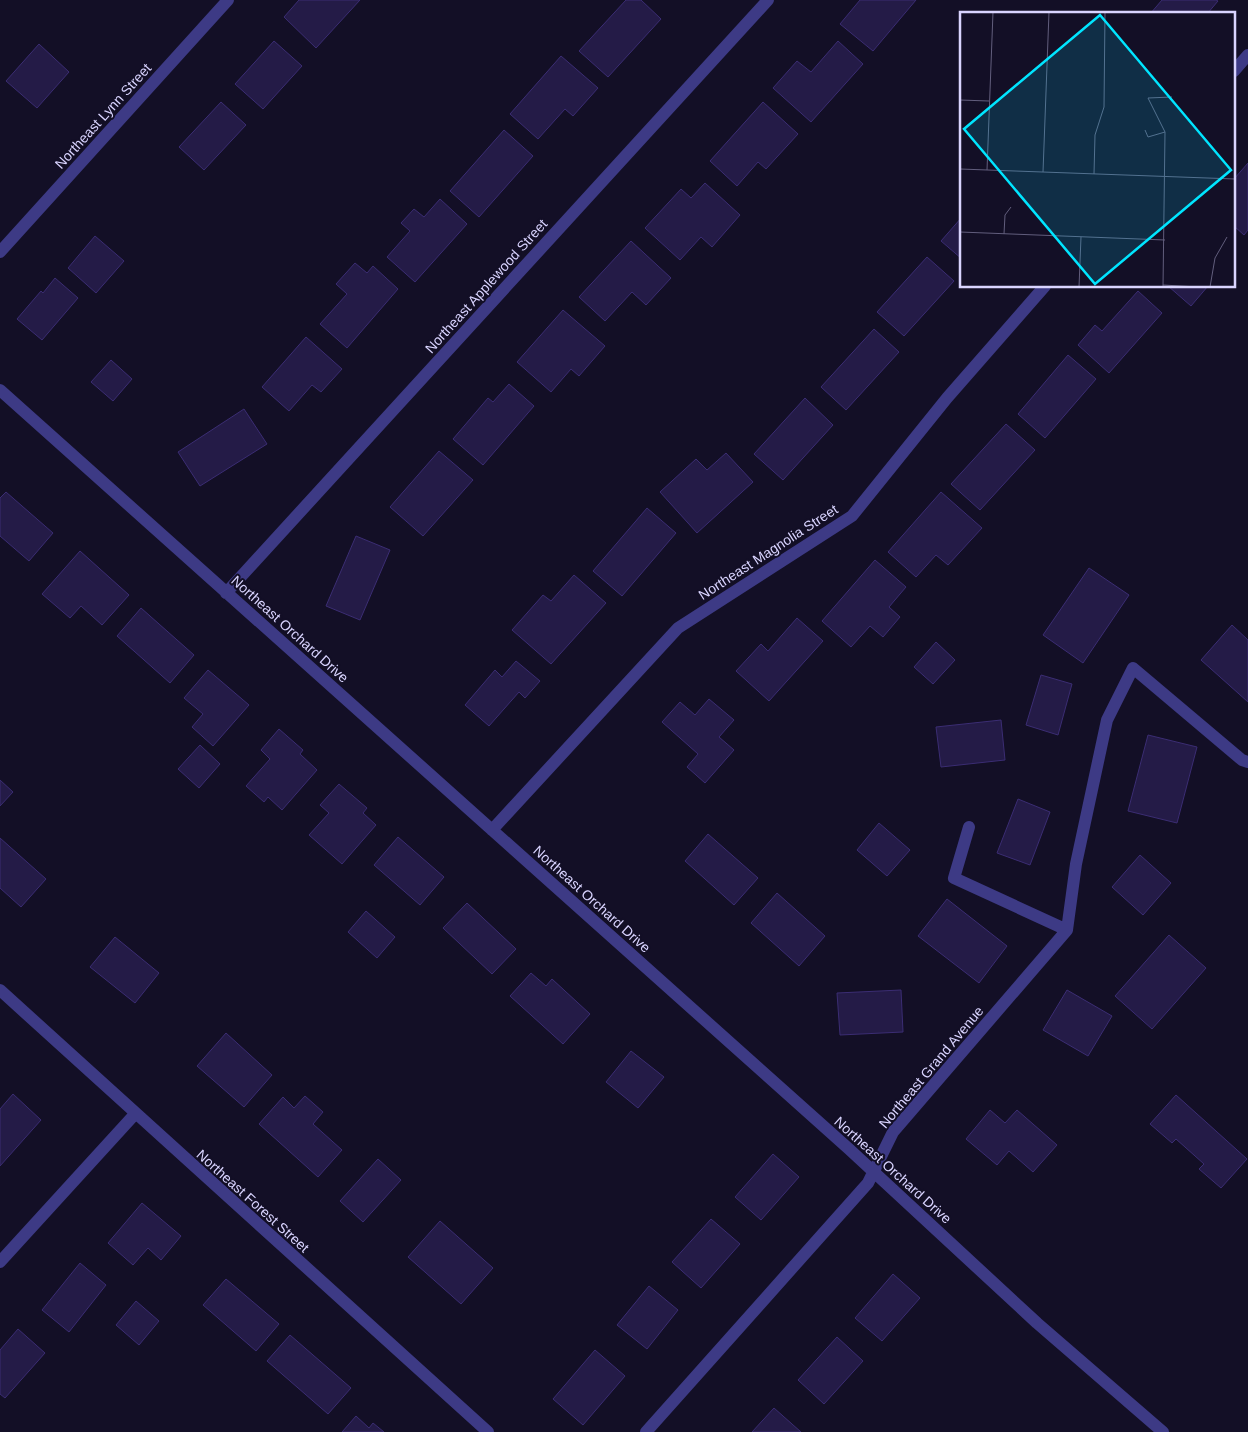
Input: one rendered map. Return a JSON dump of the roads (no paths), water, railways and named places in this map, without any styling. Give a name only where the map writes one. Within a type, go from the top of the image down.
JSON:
[{"type":"street","name":"Northeast Lynn Street","points":[[0,252],[228,0]]},
{"type":"street","name":"Northeast Applewood Street","points":[[226,592],[768,0]]},
{"type":"street","points":[[1236,69],[1248,55]]},
{"type":"street","name":"Northeast Magnolia Street","points":[[492,830],[678,628],[852,516],[947,398],[1043,288]]},
{"type":"street","name":"Northeast Orchard Drive","points":[[0,390],[874,1172],[1037,1323],[1163,1432]]},
{"type":"street","points":[[969,827],[954,878],[1067,930],[1076,864],[1107,720],[1133,668],[1242,760],[1248,762]]},
{"type":"street","name":"Northeast Grand Avenue","points":[[646,1432],[868,1183],[893,1132],[1067,930]]},
{"type":"street","name":"Northeast Forest Street","points":[[0,990],[488,1432]]},
{"type":"street","points":[[0,1262],[135,1114]]}]
